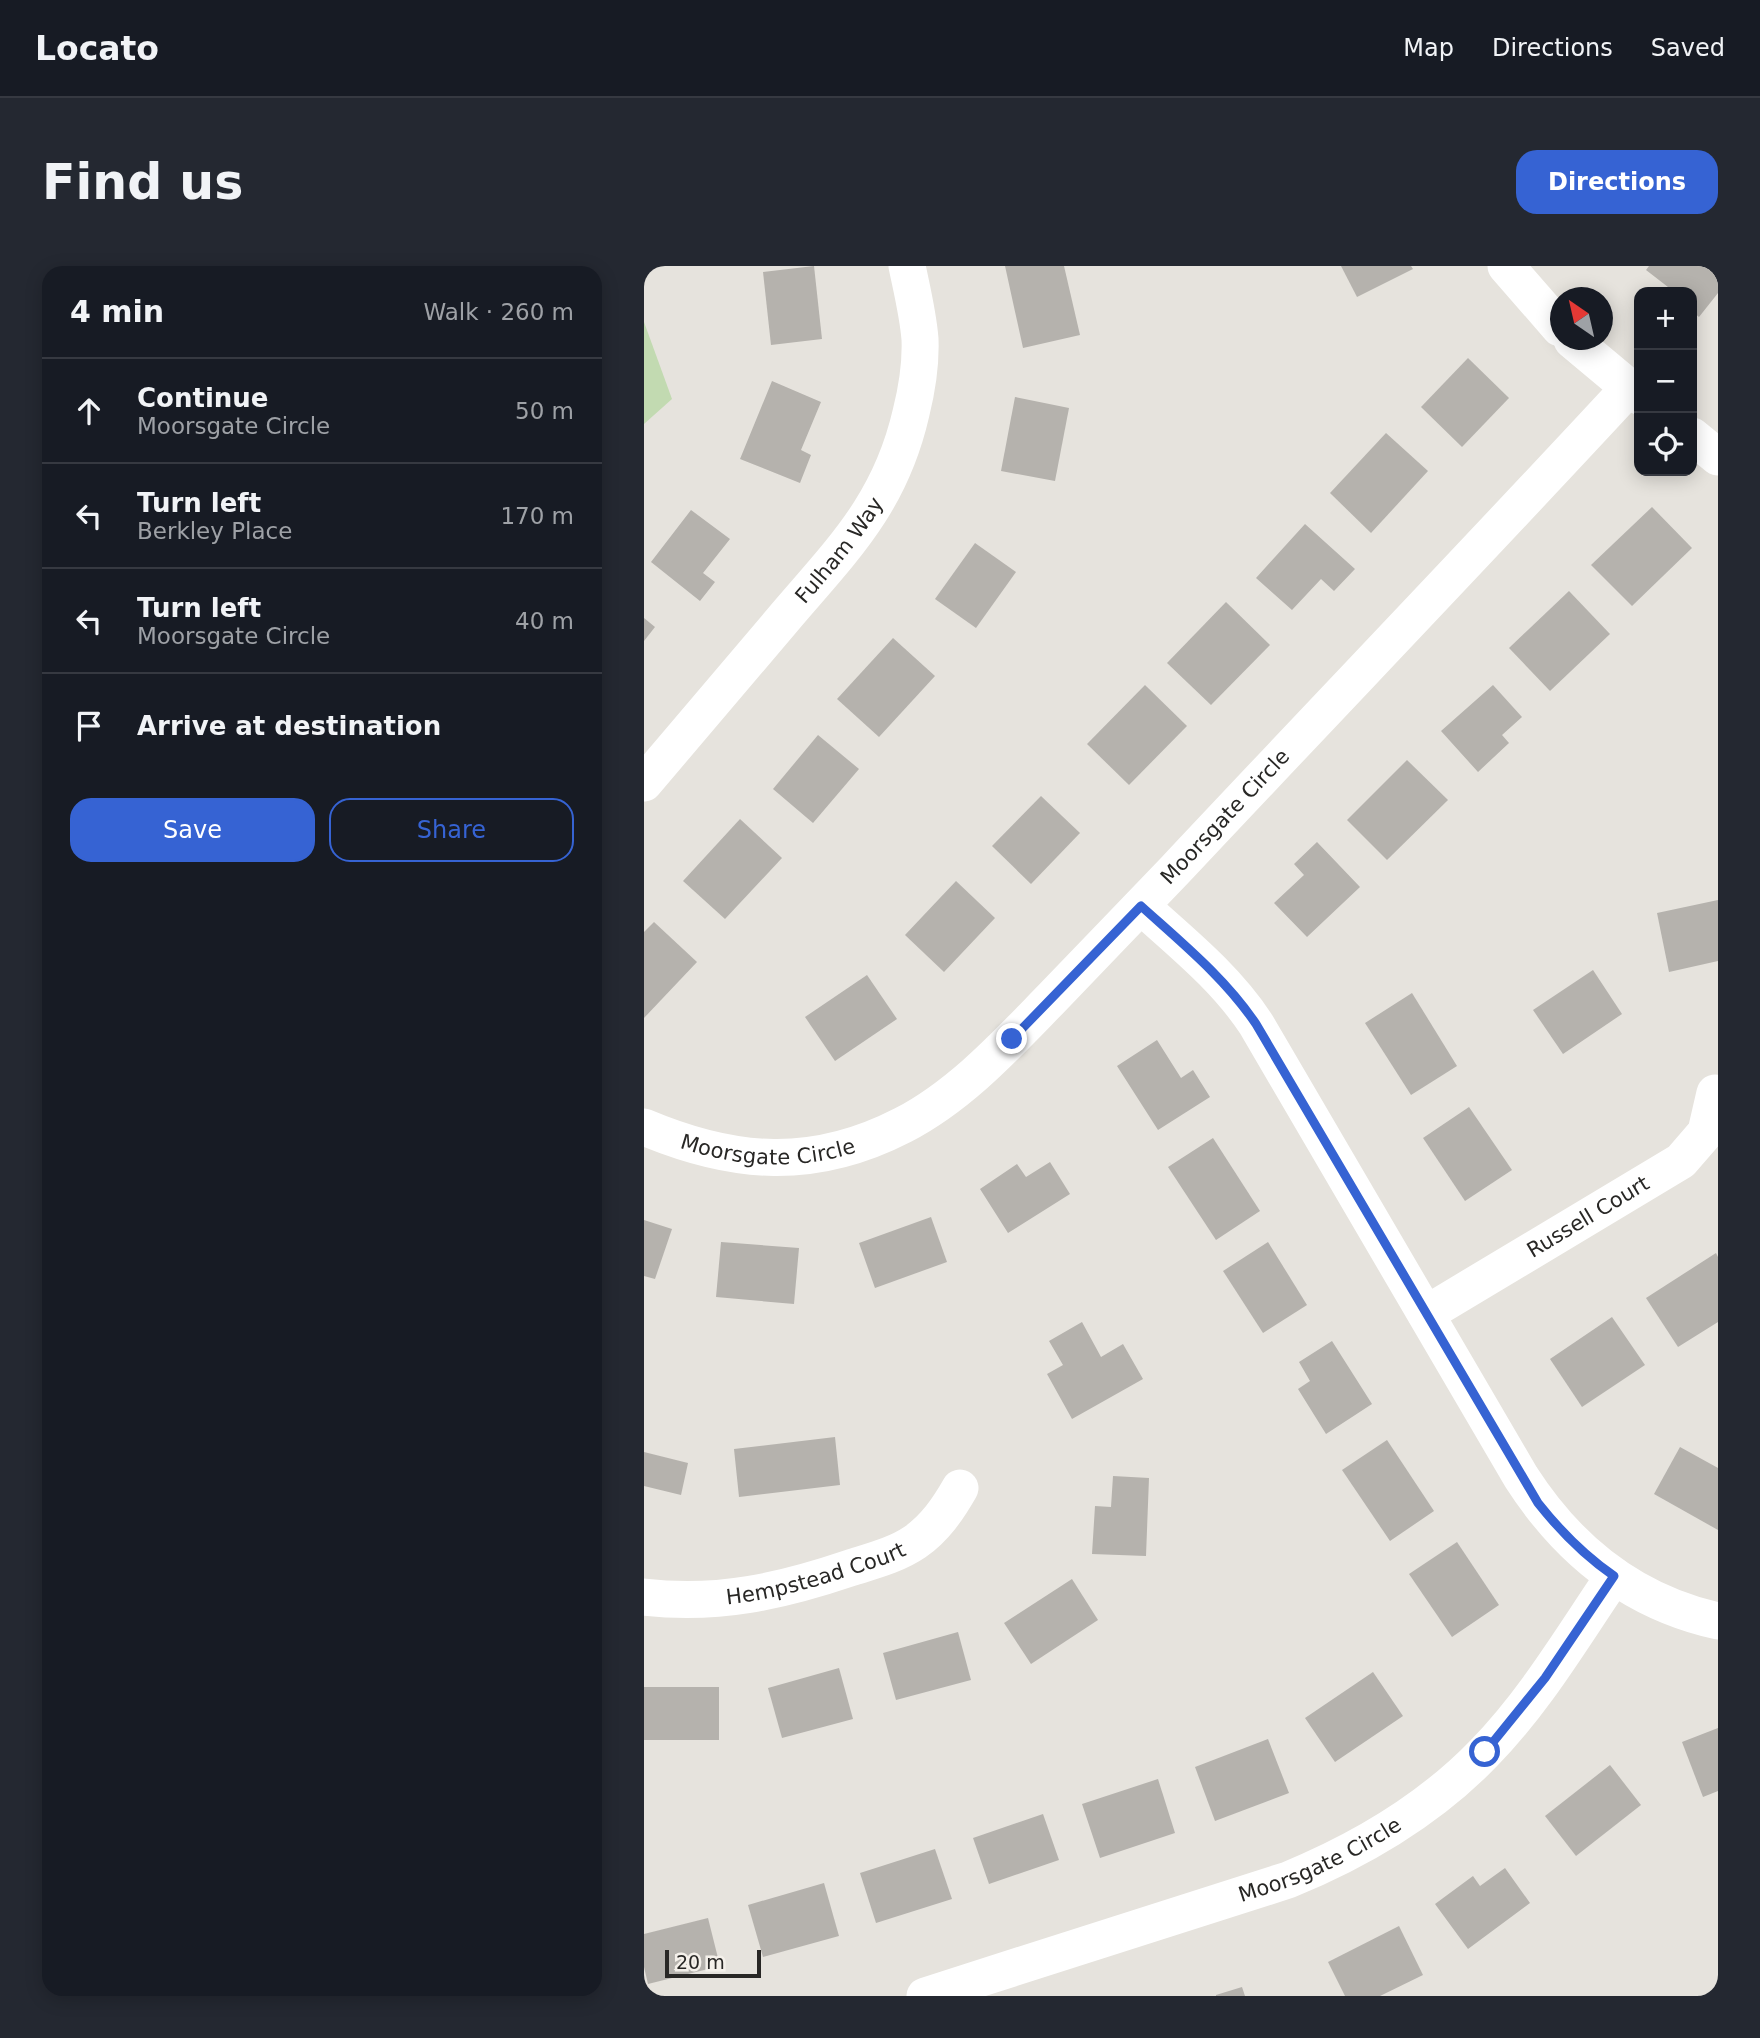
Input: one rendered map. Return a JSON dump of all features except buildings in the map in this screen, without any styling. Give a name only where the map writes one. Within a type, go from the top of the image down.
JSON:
[{"type":"street","name":"Fulham Way","points":[[644,783],[855,536],[887,485],[903,446],[919,368],[917,312],[907,266]]},
{"type":"street","points":[[1506,266],[1550,317]]},
{"type":"street","points":[[1584,350],[1634,392]]},
{"type":"street","name":"Moorsgate Circle","points":[[644,1127],[694,1147],[748,1158],[800,1156],[835,1151],[890,1132],[968,1081],[1141,906],[1634,392]]},
{"type":"street","points":[[1697,440],[1718,457]]},
{"type":"street","points":[[1141,906],[1210,968],[1243,1004],[1538,1503],[1591,1561],[1660,1601],[1697,1616],[1718,1621]]},
{"type":"street","name":"Russell Court","points":[[1426,1314],[1681,1161],[1706,1132],[1715,1093]]},
{"type":"street","name":"Hempstead Court","points":[[644,1598],[705,1601],[759,1595],[808,1583],[884,1557],[915,1542],[929,1531],[950,1506],[960,1488]]},
{"type":"street","name":"Moorsgate Circle","points":[[925,1996],[1288,1880],[1325,1865],[1391,1829],[1441,1792],[1485,1752],[1545,1678],[1614,1576]]},
{"type":"green space","points":[[644,322],[672,399],[644,424]]},
{"type":"route","points":[[1012,1039],[1141,906],[1210,968],[1243,1004],[1538,1503],[1591,1561],[1614,1576],[1545,1678],[1485,1752]]}]
